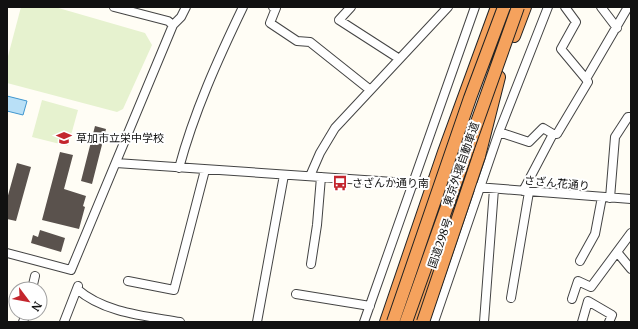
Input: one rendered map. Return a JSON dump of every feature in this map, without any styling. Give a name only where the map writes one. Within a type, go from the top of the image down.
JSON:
[{"type":"highway","points":[[386,322],[444,152],[496,7]]},
{"type":"highway","name":"東京外環自動車道","points":[[393,322],[470,98],[504,7]]},
{"type":"highway","name":"東京外環自動車道","points":[[406,322],[518,7]]},
{"type":"highway","name":"国道298号","points":[[414,322],[515,31],[526,7]]},
{"type":"highway","points":[[423,322],[479,156],[499,77]]},
{"type":"highway","points":[[380,322],[416,219],[444,152]]},
{"type":"street","points":[[114,7],[133,9],[168,21],[173,25]]},
{"type":"street","points":[[7,253],[71,270],[173,25],[181,17],[186,7]]},
{"type":"street","points":[[179,168],[186,142],[217,64],[243,7]]},
{"type":"street","points":[[273,7],[276,8],[270,23],[297,41],[310,42],[369,89]]},
{"type":"street","points":[[351,7],[339,20],[398,58]]},
{"type":"street","points":[[310,176],[320,153],[335,128],[369,89],[448,7]]},
{"type":"street","points":[[364,322],[475,7]]},
{"type":"street","points":[[434,322],[477,187],[548,7]]},
{"type":"street","points":[[511,298],[526,191],[553,134],[557,134],[588,82],[562,49],[576,22],[565,7]]},
{"type":"street","points":[[602,7],[616,28]]},
{"type":"street","points":[[586,78],[628,7]]},
{"type":"street","points":[[580,260],[595,234],[606,198],[615,137],[628,117],[631,117]]},
{"type":"street","points":[[499,132],[529,142],[543,128],[553,134]]},
{"type":"street","points":[[116,162],[205,170],[423,184]]},
{"type":"street","points":[[128,281],[174,290],[205,170]]},
{"type":"street","points":[[257,322],[284,174]]},
{"type":"street","points":[[311,264],[317,225],[321,177]]},
{"type":"street","name":"さざん花通り","points":[[477,187],[631,199]]},
{"type":"street","points":[[484,322],[494,189]]},
{"type":"street","points":[[572,298],[578,281],[591,287],[631,233]]},
{"type":"street","points":[[617,252],[631,270]]},
{"type":"street","points":[[34,281],[35,276]]},
{"type":"street","points":[[64,322],[78,287],[85,296],[128,313],[180,322]]},
{"type":"street","points":[[296,294],[370,306]]},
{"type":"street","points":[[582,322],[588,301],[612,315],[609,322]]},
{"type":"green space","points":[[21,7],[55,7],[145,33],[152,45],[123,109],[117,112],[7,83],[7,60]]},
{"type":"green space","points":[[42,100],[78,110],[68,146],[32,137]]},
{"type":"water","points":[[7,96],[27,101],[23,115],[7,111]]},
{"type":"building","points":[[95,126],[106,129],[92,184],[81,181]]},
{"type":"building","points":[[60,152],[73,155],[64,189],[86,196],[83,206],[85,207],[79,229],[42,220]]},
{"type":"building","points":[[17,163],[31,167],[16,221],[7,219],[7,199]]},
{"type":"building","points":[[40,230],[65,238],[61,252],[31,243],[33,235],[38,237]]},
{"type":"place","name":"草加市立栄中学校","points":[[64,138]]},
{"type":"place","name":"さざんか通り南","points":[[340,183]]}]
